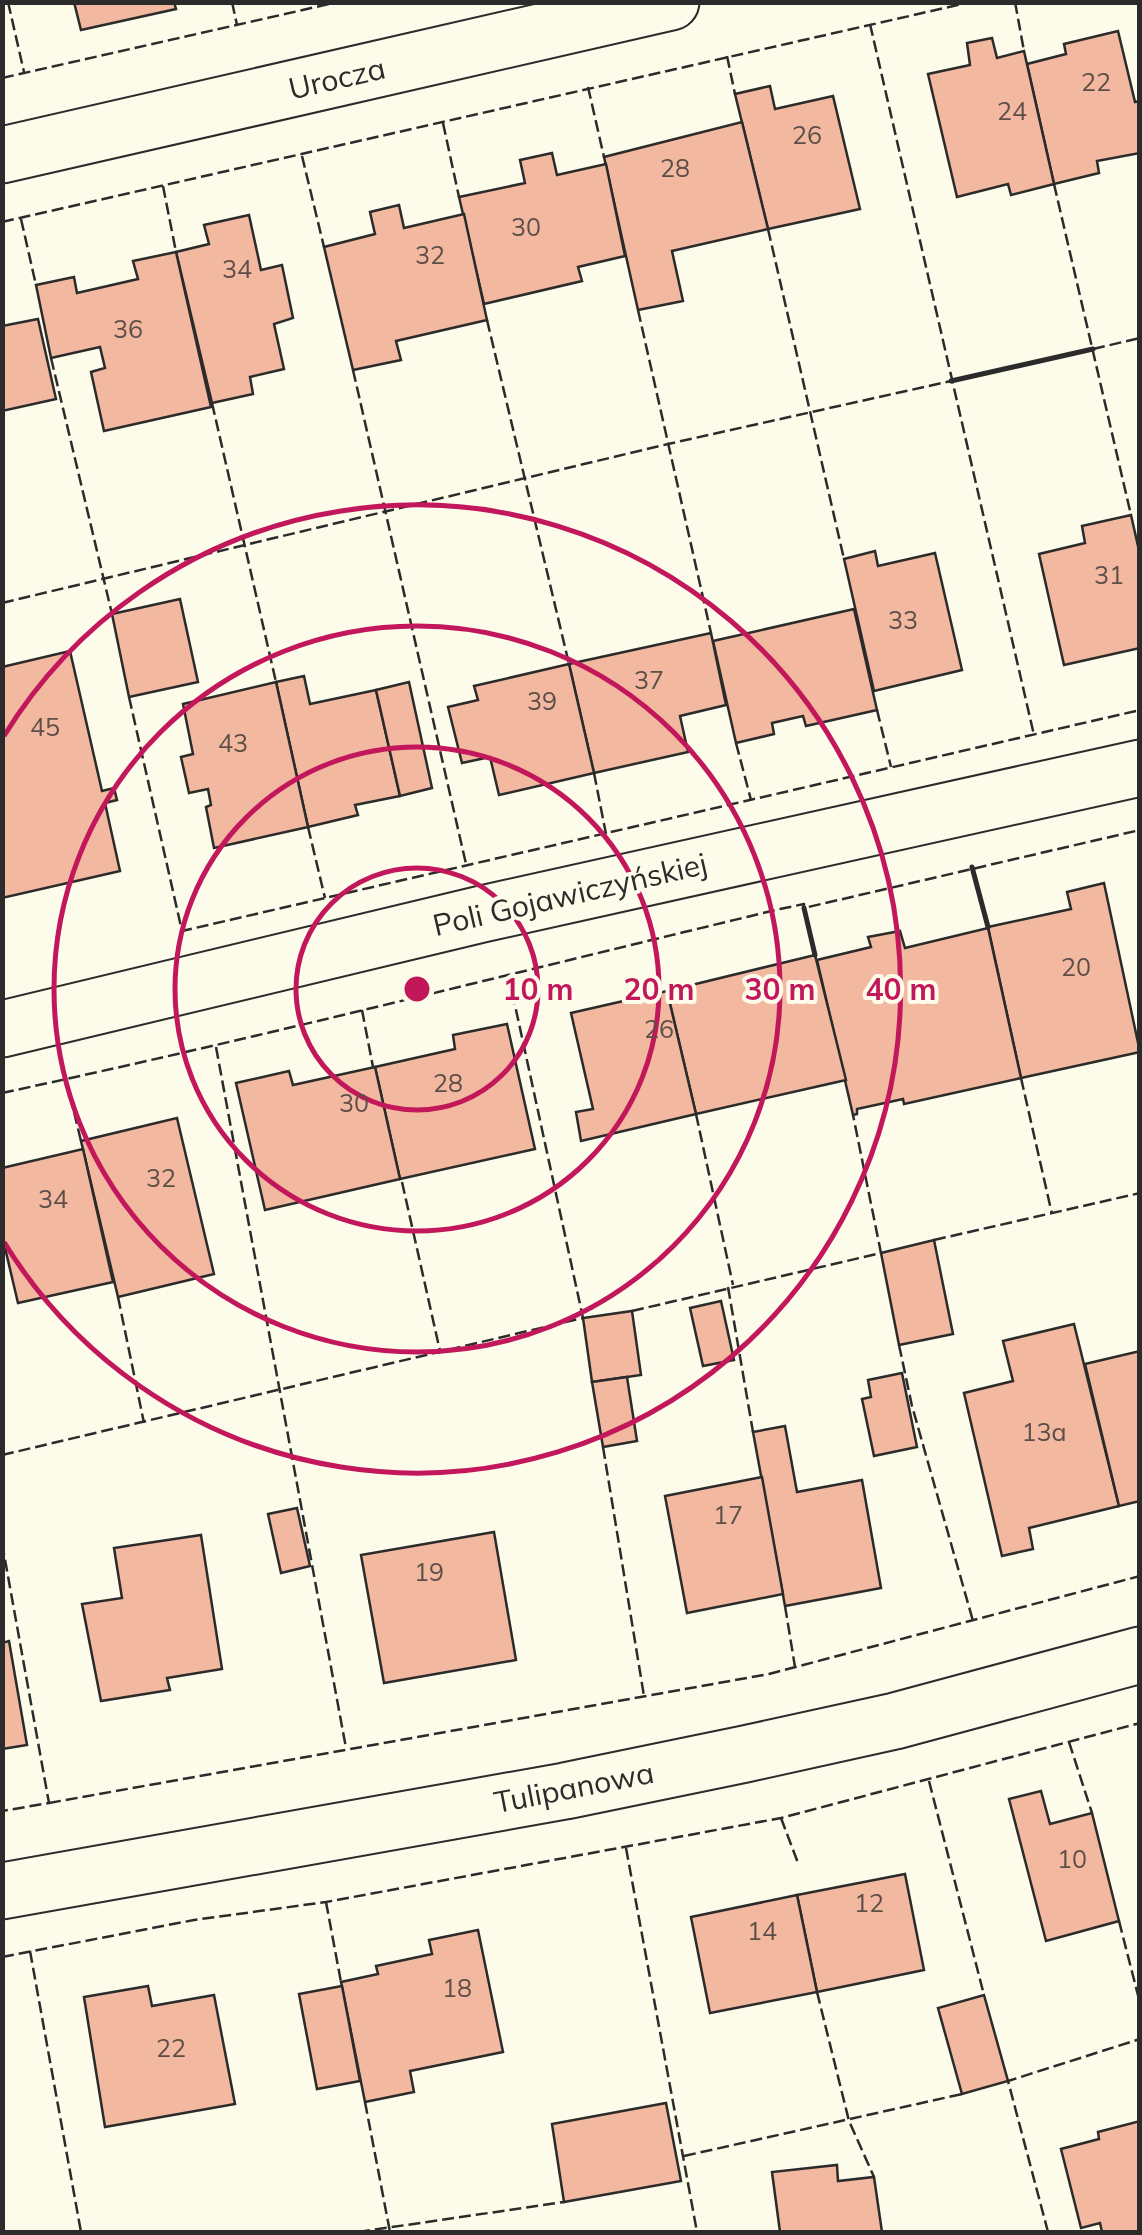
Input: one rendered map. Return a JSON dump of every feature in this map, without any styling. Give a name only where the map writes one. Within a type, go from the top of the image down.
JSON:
[{"type":"street","name":"Urocza","points":[[2,155],[671,2]]},
{"type":"street","name":"Poli Gojawiczyńskiej","points":[[2,1028],[501,910],[1140,768]]},
{"type":"street","name":"Tulipanowa","points":[[2,1891],[691,1765],[896,1721],[1140,1655]]},
{"type":"building","points":[[74,2],[174,2],[176,9],[81,30]]},
{"type":"building","points":[[1118,31],[1135,102],[1140,101],[1140,153],[1097,161],[1099,173],[1054,184],[1027,64],[1066,54],[1064,44]]},
{"type":"building","points":[[992,38],[997,58],[1024,51],[1054,184],[1011,195],[1008,184],[957,197],[928,74],[970,65],[967,43]]},
{"type":"building","points":[[770,86],[775,109],[833,96],[860,209],[768,229],[735,94]]},
{"type":"building","points":[[742,122],[768,229],[672,251],[683,301],[638,310],[604,157]]},
{"type":"building","points":[[552,153],[557,175],[606,164],[625,256],[578,267],[582,281],[484,304],[459,197],[525,183],[520,160]]},
{"type":"building","points":[[399,205],[404,228],[464,214],[487,320],[396,341],[401,360],[353,370],[324,247],[375,234],[370,212]]},
{"type":"building","points":[[249,215],[261,270],[282,265],[293,318],[274,324],[284,369],[250,377],[253,394],[212,403],[176,252],[209,244],[204,225]]},
{"type":"building","points":[[176,252],[211,407],[104,431],[91,372],[105,368],[100,347],[51,358],[36,285],[74,277],[77,293],[138,279],[133,261]]},
{"type":"building","points":[[38,319],[56,399],[2,411],[2,326]]},
{"type":"building","points":[[1131,515],[1140,555],[1140,648],[1064,665],[1039,554],[1085,543],[1082,526]]},
{"type":"building","points":[[875,551],[878,566],[935,553],[962,670],[874,691],[844,559]]},
{"type":"building","points":[[180,599],[198,682],[129,697],[112,614]]},
{"type":"building","points":[[854,609],[877,710],[806,726],[803,716],[772,723],[774,734],[736,743],[713,641]]},
{"type":"building","points":[[711,633],[726,705],[680,716],[688,752],[594,773],[569,664]]},
{"type":"building","points":[[70,651],[102,791],[114,788],[117,800],[105,803],[120,871],[2,898],[2,667]]},
{"type":"building","points":[[569,664],[594,773],[499,795],[490,757],[462,763],[448,707],[478,700],[474,686]]},
{"type":"building","points":[[304,676],[310,704],[376,690],[400,796],[355,805],[358,815],[308,827],[276,682]]},
{"type":"building","points":[[276,682],[308,827],[214,848],[206,807],[211,805],[208,789],[189,793],[181,757],[193,754],[183,704]]},
{"type":"building","points":[[409,682],[432,788],[400,796],[376,690]]},
{"type":"building","points":[[1104,883],[1140,1052],[1021,1078],[988,927],[1071,909],[1067,892]]},
{"type":"building","points":[[988,928],[1021,1078],[904,1104],[903,1099],[857,1109],[853,1115],[817,960],[871,947],[868,937],[900,931],[905,948]]},
{"type":"building","points":[[815,955],[846,1080],[696,1114],[667,991]]},
{"type":"building","points":[[667,991],[696,1114],[581,1141],[576,1112],[593,1109],[571,1013]]},
{"type":"building","points":[[507,1024],[535,1149],[400,1179],[375,1067],[455,1049],[453,1035]]},
{"type":"building","points":[[375,1067],[400,1179],[265,1210],[236,1083],[289,1071],[293,1085]]},
{"type":"building","points":[[177,1118],[214,1274],[118,1297],[81,1141]]},
{"type":"building","points":[[83,1149],[113,1282],[18,1303],[2,1235],[2,1168]]},
{"type":"building","points":[[934,1240],[953,1334],[899,1345],[881,1253]]},
{"type":"building","points":[[721,1301],[734,1360],[703,1366],[690,1308]]},
{"type":"building","points":[[632,1311],[641,1375],[592,1382],[583,1318]]},
{"type":"building","points":[[1074,1324],[1119,1506],[1029,1528],[1033,1549],[1002,1556],[964,1393],[1013,1381],[1003,1341]]},
{"type":"building","points":[[1140,1351],[1140,1501],[1119,1506],[1085,1364]]},
{"type":"building","points":[[902,1373],[917,1447],[874,1456],[862,1399],[871,1397],[868,1380]]},
{"type":"building","points":[[627,1377],[637,1441],[603,1447],[592,1382]]},
{"type":"building","points":[[785,1426],[797,1492],[862,1480],[881,1588],[785,1606],[753,1432]]},
{"type":"building","points":[[762,1477],[783,1594],[687,1613],[665,1496]]},
{"type":"building","points":[[297,1508],[310,1566],[281,1573],[268,1514]]},
{"type":"building","points":[[494,1532],[516,1660],[384,1683],[361,1555]]},
{"type":"building","points":[[201,1535],[222,1669],[167,1678],[170,1690],[101,1701],[82,1604],[122,1598],[114,1548]]},
{"type":"building","points":[[9,1641],[27,1745],[2,1749],[2,1643]]},
{"type":"building","points":[[1041,1791],[1050,1824],[1092,1813],[1119,1921],[1046,1941],[1009,1799]]},
{"type":"building","points":[[905,1874],[924,1970],[817,1992],[797,1895]]},
{"type":"building","points":[[797,1895],[817,1992],[710,2013],[691,1917]]},
{"type":"building","points":[[478,1930],[503,2052],[410,2071],[414,2092],[365,2102],[341,1982],[378,1974],[376,1966],[432,1954],[429,1940]]},
{"type":"building","points":[[148,1986],[152,2006],[214,1995],[235,2104],[105,2127],[84,1997]]},
{"type":"building","points":[[342,1986],[360,2081],[317,2089],[299,1994]]},
{"type":"building","points":[[984,1995],[1008,2081],[962,2094],[938,2008]]},
{"type":"building","points":[[666,2103],[681,2181],[564,2202],[552,2124]]},
{"type":"building","points":[[1140,2121],[1140,2232],[1102,2232],[1100,2223],[1081,2228],[1061,2149],[1099,2139],[1098,2132]]},
{"type":"building","points":[[837,2165],[838,2181],[874,2177],[882,2232],[780,2232],[772,2172]]},
{"type":"fence","points":[[8,2],[24,72]]},
{"type":"fence","points":[[232,2],[237,25]]},
{"type":"fence","points":[[2,78],[338,2]]},
{"type":"fence","points":[[2,222],[971,2]]},
{"type":"fence","points":[[1015,2],[1024,51]]},
{"type":"fence","points":[[870,24],[1034,735]]},
{"type":"fence","points":[[727,56],[735,94]]},
{"type":"fence","points":[[588,87],[604,157]]},
{"type":"fence","points":[[443,123],[459,197]]},
{"type":"fence","points":[[302,156],[324,247]]},
{"type":"fence","points":[[1054,184],[1131,515]]},
{"type":"fence","points":[[163,186],[176,252]]},
{"type":"fence","points":[[21,219],[36,285]]},
{"type":"fence","points":[[768,229],[844,559]]},
{"type":"fence","points":[[638,310],[711,633]]},
{"type":"fence","points":[[487,320],[569,664]]},
{"type":"fence","points":[[1093,349],[1140,338]]},
{"type":"fence","points":[[51,358],[112,614]]},
{"type":"fence","points":[[353,370],[466,864]]},
{"type":"fence","points":[[2,603],[668,444],[951,381]]},
{"type":"fence","points":[[212,403],[276,682]]},
{"type":"fence","points":[[129,697],[182,931],[1140,710]]},
{"type":"fence","points":[[877,710],[891,767]]},
{"type":"fence","points":[[736,743],[751,800]]},
{"type":"fence","points":[[594,773],[606,834]]},
{"type":"fence","points":[[308,827],[325,898]]},
{"type":"fence","points":[[2,1093],[295,1027],[780,909],[804,904],[804,908],[1140,830]]},
{"type":"fence","points":[[2,1455],[583,1318],[508,973]]},
{"type":"fence","points":[[362,1010],[373,1067]]},
{"type":"fence","points":[[216,1047],[346,1748]]},
{"type":"fence","points":[[1021,1078],[1052,1214]]},
{"type":"fence","points":[[66,1079],[81,1141]]},
{"type":"fence","points":[[696,1114],[733,1285]]},
{"type":"fence","points":[[632,1311],[881,1253],[853,1115]]},
{"type":"fence","points":[[402,1182],[440,1351]]},
{"type":"fence","points":[[934,1240],[1140,1193]]},
{"type":"fence","points":[[728,1287],[753,1432]]},
{"type":"fence","points":[[118,1297],[144,1423]]},
{"type":"fence","points":[[899,1345],[912,1406],[973,1621]]},
{"type":"fence","points":[[603,1447],[644,1696]]},
{"type":"fence","points":[[2,1543],[49,1803],[2,1811]]},
{"type":"fence","points":[[49,1803],[769,1674],[1140,1576]]},
{"type":"fence","points":[[785,1606],[795,1667]]},
{"type":"fence","points":[[2,1957],[781,1818],[1140,1723]]},
{"type":"fence","points":[[1069,1742],[1092,1813]]},
{"type":"fence","points":[[929,1781],[984,1995]]},
{"type":"fence","points":[[781,1818],[798,1863]]},
{"type":"fence","points":[[626,1848],[697,2232]]},
{"type":"fence","points":[[326,1902],[341,1982]]},
{"type":"fence","points":[[1119,1921],[1140,2003]]},
{"type":"fence","points":[[30,1951],[81,2232]]},
{"type":"fence","points":[[817,1992],[849,2121],[874,2177]]},
{"type":"fence","points":[[1048,2232],[1008,2081],[1140,2039]]},
{"type":"fence","points":[[684,2156],[962,2094]]},
{"type":"fence","points":[[365,2102],[390,2232]]},
{"type":"fence","points":[[358,2232],[564,2202]]},
{"type":"wall","points":[[951,381],[1093,349]]},
{"type":"wall","points":[[972,867],[988,927]]},
{"type":"wall","points":[[804,908],[815,955]]}]
